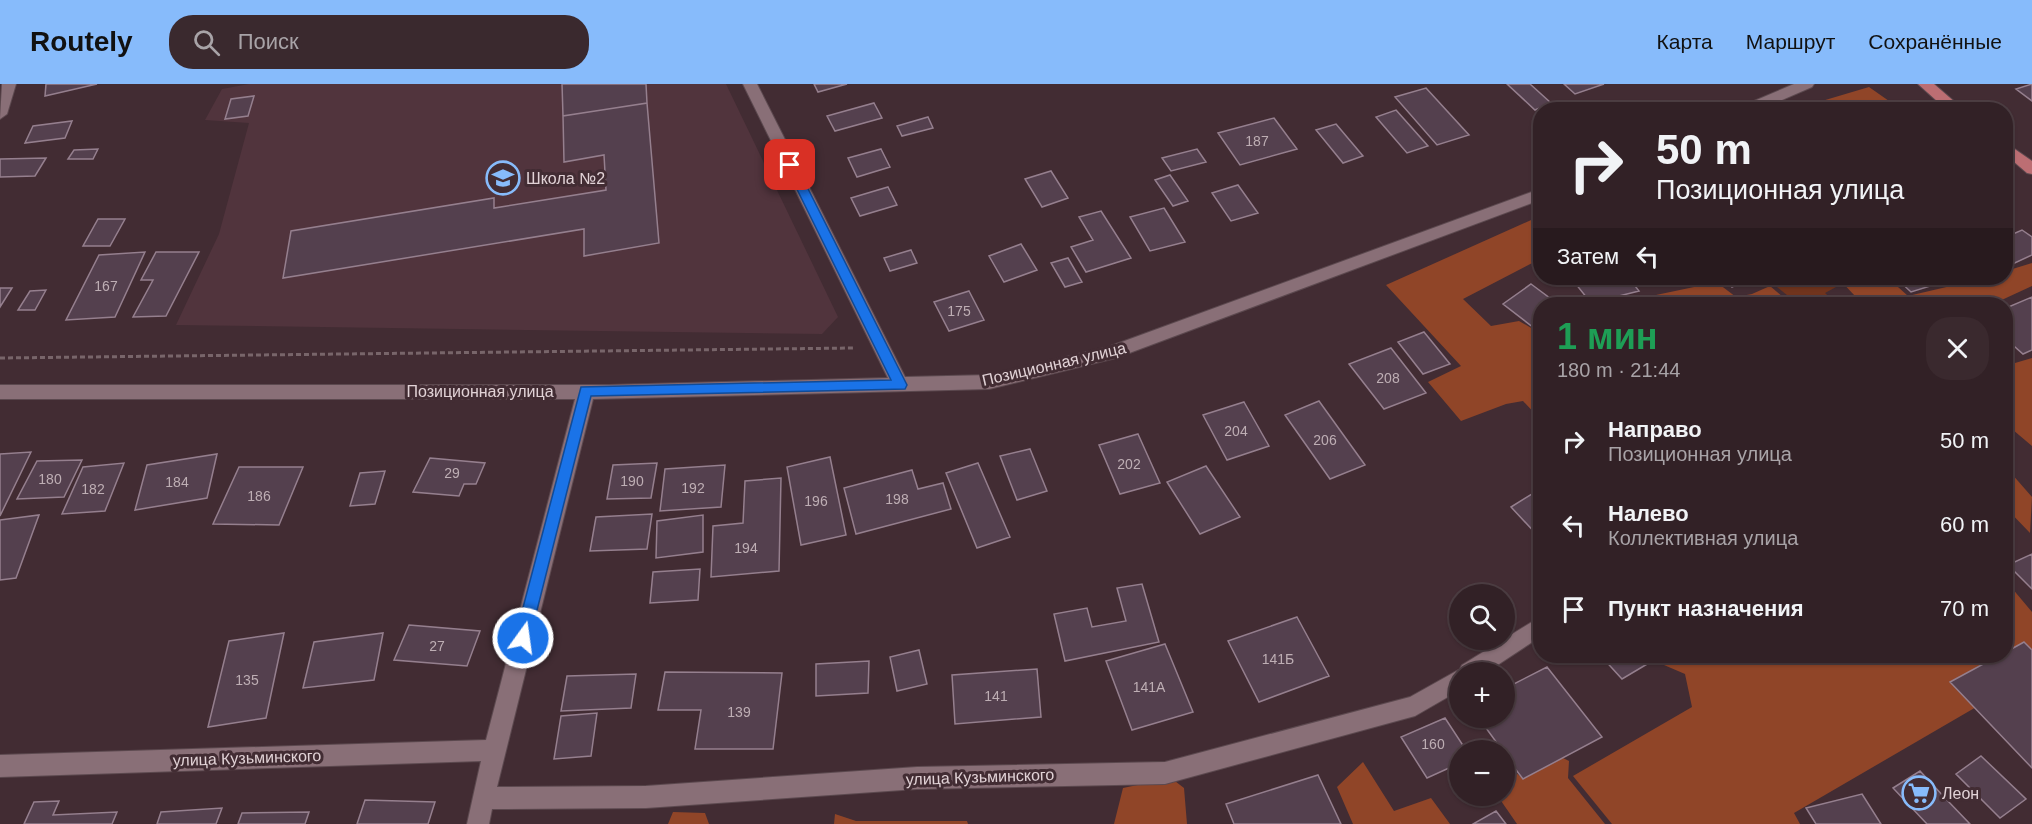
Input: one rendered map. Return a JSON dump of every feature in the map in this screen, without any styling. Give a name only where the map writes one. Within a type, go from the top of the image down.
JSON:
[{"type":"main road","points":[[1925,84],[1947,102]]},
{"type":"main road","points":[[2013,154],[2032,169]]},
{"type":"street","points":[[0,114],[9,84]]},
{"type":"street","points":[[750,84],[900,385]]},
{"type":"street","points":[[1764,102],[1807,84]]},
{"type":"street","name":"Позиционная улица","points":[[0,392],[586,391],[989,382],[1110,353],[1533,197]]},
{"type":"street","points":[[478,824],[494,750],[586,391]]},
{"type":"street","points":[[1484,662],[1533,630]]},
{"type":"street","name":"улица Кузьминского","points":[[483,798],[646,797],[917,778],[1166,772],[1415,706],[1449,685]]},
{"type":"street","name":"улица Кузьминского","points":[[0,766],[494,750]]},
{"type":"path","points":[[0,358],[881,348]]},
{"type":"shaded area","name":"Школа №2","points":[[249,84],[726,84],[838,317],[822,334],[176,325],[219,234],[249,123],[205,120],[222,89]]},
{"type":"shaded area","points":[[1869,87],[1889,101],[1885,102],[1819,102]]},
{"type":"shaded area","points":[[1533,219],[1533,263],[1463,299],[1491,326],[1519,321],[1533,329],[1533,412],[1523,401],[1506,404],[1461,421],[1428,382],[1461,366],[1386,285]]},
{"type":"shaded area","points":[[2032,263],[2032,286],[2008,297],[1848,297],[1855,296],[1845,285],[1896,285],[1908,296],[1955,285],[2013,285],[2013,269]]},
{"type":"shaded area","points":[[1696,285],[1720,285],[1736,297],[1658,297],[1656,295]]},
{"type":"shaded area","points":[[1775,285],[1834,285],[1836,287],[1825,293],[1829,297],[1789,297]]},
{"type":"shaded area","points":[[1770,286],[1783,297],[1736,297],[1752,294]]},
{"type":"shaded area","points":[[2032,358],[2032,446],[2013,430],[2013,363]]},
{"type":"shaded area","points":[[2013,475],[2032,497],[2030,533],[2013,515]]},
{"type":"shaded area","points":[[2013,589],[2032,612],[2032,725],[2002,692],[1794,813],[1800,824],[1612,824],[1573,776],[1692,707],[1685,674],[1659,663],[2013,663]]},
{"type":"shaded area","points":[[1553,753],[1569,761],[1568,778],[1605,824],[1517,824],[1505,806],[1515,806],[1515,772],[1523,779]]},
{"type":"shaded area","points":[[1363,762],[1394,811],[1431,798],[1450,824],[1353,824],[1337,787]]},
{"type":"shaded area","points":[[1171,778],[1184,788],[1187,824],[1114,824],[1123,788]]},
{"type":"shaded area","points":[[673,812],[705,813],[709,824],[668,824]]},
{"type":"shaded area","points":[[835,814],[856,821],[967,821],[968,824],[834,824]]},
{"type":"building","points":[[46,84],[97,84],[45,96]]},
{"type":"building","points":[[562,84],[646,84],[647,103],[563,116]]},
{"type":"building","points":[[814,84],[847,84],[818,92]]},
{"type":"building","points":[[1507,84],[1530,84],[1550,102],[1533,102],[1533,108]]},
{"type":"building","points":[[1564,84],[1604,84],[1575,94]]},
{"type":"building","points":[[2032,84],[2032,101],[2016,89]]},
{"type":"building","points":[[1426,88],[1469,135],[1437,145],[1395,97]]},
{"type":"building","points":[[254,96],[248,116],[225,119],[231,99]]},
{"type":"building","points":[[647,103],[659,243],[584,256],[584,229],[283,278],[291,231],[494,198],[494,208],[606,190],[604,155],[564,162],[563,116]]},
{"type":"building","points":[[874,103],[882,118],[835,131],[827,116]]},
{"type":"building","points":[[1396,110],[1428,146],[1407,153],[1376,117]]},
{"type":"building","points":[[928,117],[933,128],[902,136],[897,126]]},
{"type":"building","points":[[1274,118],[1297,149],[1240,165],[1218,133]]},
{"type":"building","points":[[72,121],[65,138],[25,143],[33,126]]},
{"type":"building","points":[[1336,124],[1363,156],[1343,163],[1316,130]]},
{"type":"building","points":[[98,149],[93,159],[68,159],[74,150]]},
{"type":"building","points":[[881,149],[890,167],[857,177],[848,158]]},
{"type":"building","points":[[1197,149],[1206,162],[1171,171],[1162,158]]},
{"type":"building","points":[[46,158],[35,176],[0,177],[0,159]]},
{"type":"building","points":[[1051,171],[1068,198],[1042,207],[1025,179]]},
{"type":"building","points":[[1170,175],[1188,201],[1173,206],[1155,180]]},
{"type":"building","points":[[1238,185],[1258,213],[1231,221],[1212,193]]},
{"type":"building","points":[[888,187],[897,205],[860,216],[851,198]]},
{"type":"building","points":[[1164,208],[1185,242],[1150,251],[1130,217]]},
{"type":"building","points":[[1101,211],[1131,258],[1086,272],[1071,247],[1093,240],[1079,217]]},
{"type":"building","points":[[98,219],[125,219],[110,246],[83,246]]},
{"type":"building","points":[[2022,230],[2032,237],[2032,255],[2013,264],[2013,234]]},
{"type":"building","points":[[1021,244],[1037,270],[1004,282],[989,256]]},
{"type":"building","points":[[911,250],[917,263],[890,271],[884,258]]},
{"type":"building","points":[[145,252],[115,317],[66,320],[99,255]]},
{"type":"building","points":[[156,252],[199,252],[166,316],[133,317],[153,280],[141,280]]},
{"type":"building","points":[[1068,258],[1082,282],[1065,287],[1051,263]]},
{"type":"building","points":[[1531,284],[1549,297],[1533,297],[1533,327],[1503,304]]},
{"type":"building","points":[[1577,285],[1634,285],[1639,291],[1615,297],[1586,297]]},
{"type":"building","points":[[1904,285],[1934,285],[1911,292]]},
{"type":"building","points":[[0,288],[12,288],[0,307]]},
{"type":"building","points":[[46,290],[35,310],[18,310],[30,291]]},
{"type":"building","points":[[969,291],[984,320],[949,331],[934,302]]},
{"type":"building","points":[[2032,297],[2032,350],[2023,354],[2013,345],[2013,305]]},
{"type":"building","points":[[1424,332],[1450,364],[1423,374],[1398,342]]},
{"type":"building","points":[[1391,348],[1426,393],[1384,409],[1349,364]]},
{"type":"building","points":[[1319,401],[1365,465],[1330,479],[1285,415]]},
{"type":"building","points":[[1244,402],[1269,446],[1227,460],[1203,415]]},
{"type":"building","points":[[1138,434],[1160,483],[1120,494],[1099,445]]},
{"type":"building","points":[[1030,449],[1047,491],[1017,500],[1000,456]]},
{"type":"building","points":[[31,452],[0,516],[0,454]]},
{"type":"building","points":[[217,454],[207,498],[135,510],[147,465]]},
{"type":"building","points":[[830,457],[846,535],[801,545],[787,467]]},
{"type":"building","points":[[430,458],[485,463],[476,484],[464,484],[459,496],[413,492]]},
{"type":"building","points":[[82,460],[64,497],[17,499],[37,461]]},
{"type":"building","points":[[124,463],[105,511],[62,514],[83,467]]},
{"type":"building","points":[[657,463],[651,498],[607,499],[613,465]]},
{"type":"building","points":[[978,463],[1010,537],[977,548],[946,473]]},
{"type":"building","points":[[725,465],[721,507],[660,511],[665,469]]},
{"type":"building","points":[[1206,466],[1240,517],[1200,534],[1167,482]]},
{"type":"building","points":[[239,467],[303,467],[279,525],[213,524]]},
{"type":"building","points":[[912,470],[918,489],[943,483],[951,509],[856,534],[844,488]]},
{"type":"building","points":[[385,471],[375,504],[350,506],[360,473]]},
{"type":"building","points":[[781,478],[779,571],[711,577],[713,526],[743,523],[745,481]]},
{"type":"building","points":[[1533,493],[1533,531],[1511,507]]},
{"type":"building","points":[[652,514],[647,549],[590,551],[596,517]]},
{"type":"building","points":[[39,515],[16,578],[0,580],[0,520]]},
{"type":"building","points":[[703,515],[703,552],[656,558],[657,521]]},
{"type":"building","points":[[2032,554],[2032,589],[2013,570],[2013,563]]},
{"type":"building","points":[[700,569],[698,600],[650,603],[653,572]]},
{"type":"building","points":[[1142,584],[1159,642],[1065,661],[1054,614],[1087,608],[1092,627],[1126,621],[1117,588]]},
{"type":"building","points":[[1297,617],[1329,676],[1259,702],[1228,641]]},
{"type":"building","points":[[409,625],[480,631],[467,666],[394,660]]},
{"type":"building","points":[[284,633],[266,718],[208,727],[229,641]]},
{"type":"building","points":[[383,633],[374,680],[303,688],[314,642]]},
{"type":"building","points":[[2024,642],[2032,650],[2032,768],[1950,682],[1985,663],[2013,663],[2013,648]]},
{"type":"building","points":[[1165,644],[1193,712],[1132,730],[1106,661]]},
{"type":"building","points":[[919,650],[927,684],[897,691],[890,657]]},
{"type":"building","points":[[869,661],[868,693],[816,696],[816,664]]},
{"type":"building","points":[[1607,663],[1649,663],[1622,679]]},
{"type":"building","points":[[1547,667],[1602,737],[1523,779],[1515,768],[1515,740],[1495,740],[1486,728],[1515,728],[1515,683]]},
{"type":"building","points":[[1037,669],[1041,717],[955,724],[952,675]]},
{"type":"building","points":[[665,672],[782,673],[773,749],[695,749],[701,710],[658,710]]},
{"type":"building","points":[[636,674],[631,708],[561,711],[567,676]]},
{"type":"building","points":[[597,713],[591,756],[554,759],[561,716]]},
{"type":"building","points":[[1445,718],[1449,728],[1452,728],[1459,740],[1449,740],[1449,768],[1427,778],[1401,737]]},
{"type":"building","points":[[1981,756],[2026,799],[2000,818],[1956,774]]},
{"type":"building","name":"Леон","points":[[1920,771],[1970,824],[1927,824],[1893,788]]},
{"type":"building","points":[[1318,775],[1341,824],[1234,824],[1226,804]]},
{"type":"building","points":[[1862,794],[1881,824],[1816,824],[1806,808]]},
{"type":"building","points":[[365,800],[435,802],[428,824],[357,824]]},
{"type":"building","points":[[59,801],[53,815],[117,812],[112,824],[24,824],[34,802]]},
{"type":"building","points":[[222,808],[216,824],[157,824],[161,812]]},
{"type":"building","points":[[1496,811],[1506,824],[1473,824]]},
{"type":"building","points":[[309,812],[305,824],[238,824],[242,813]]},
{"type":"place","name":"Школа №2","points":[[503,178]]},
{"type":"place","name":"Леон","points":[[1919,793]]},
{"type":"route","points":[[523,638],[586,391],[900,385],[790,165]]}]
